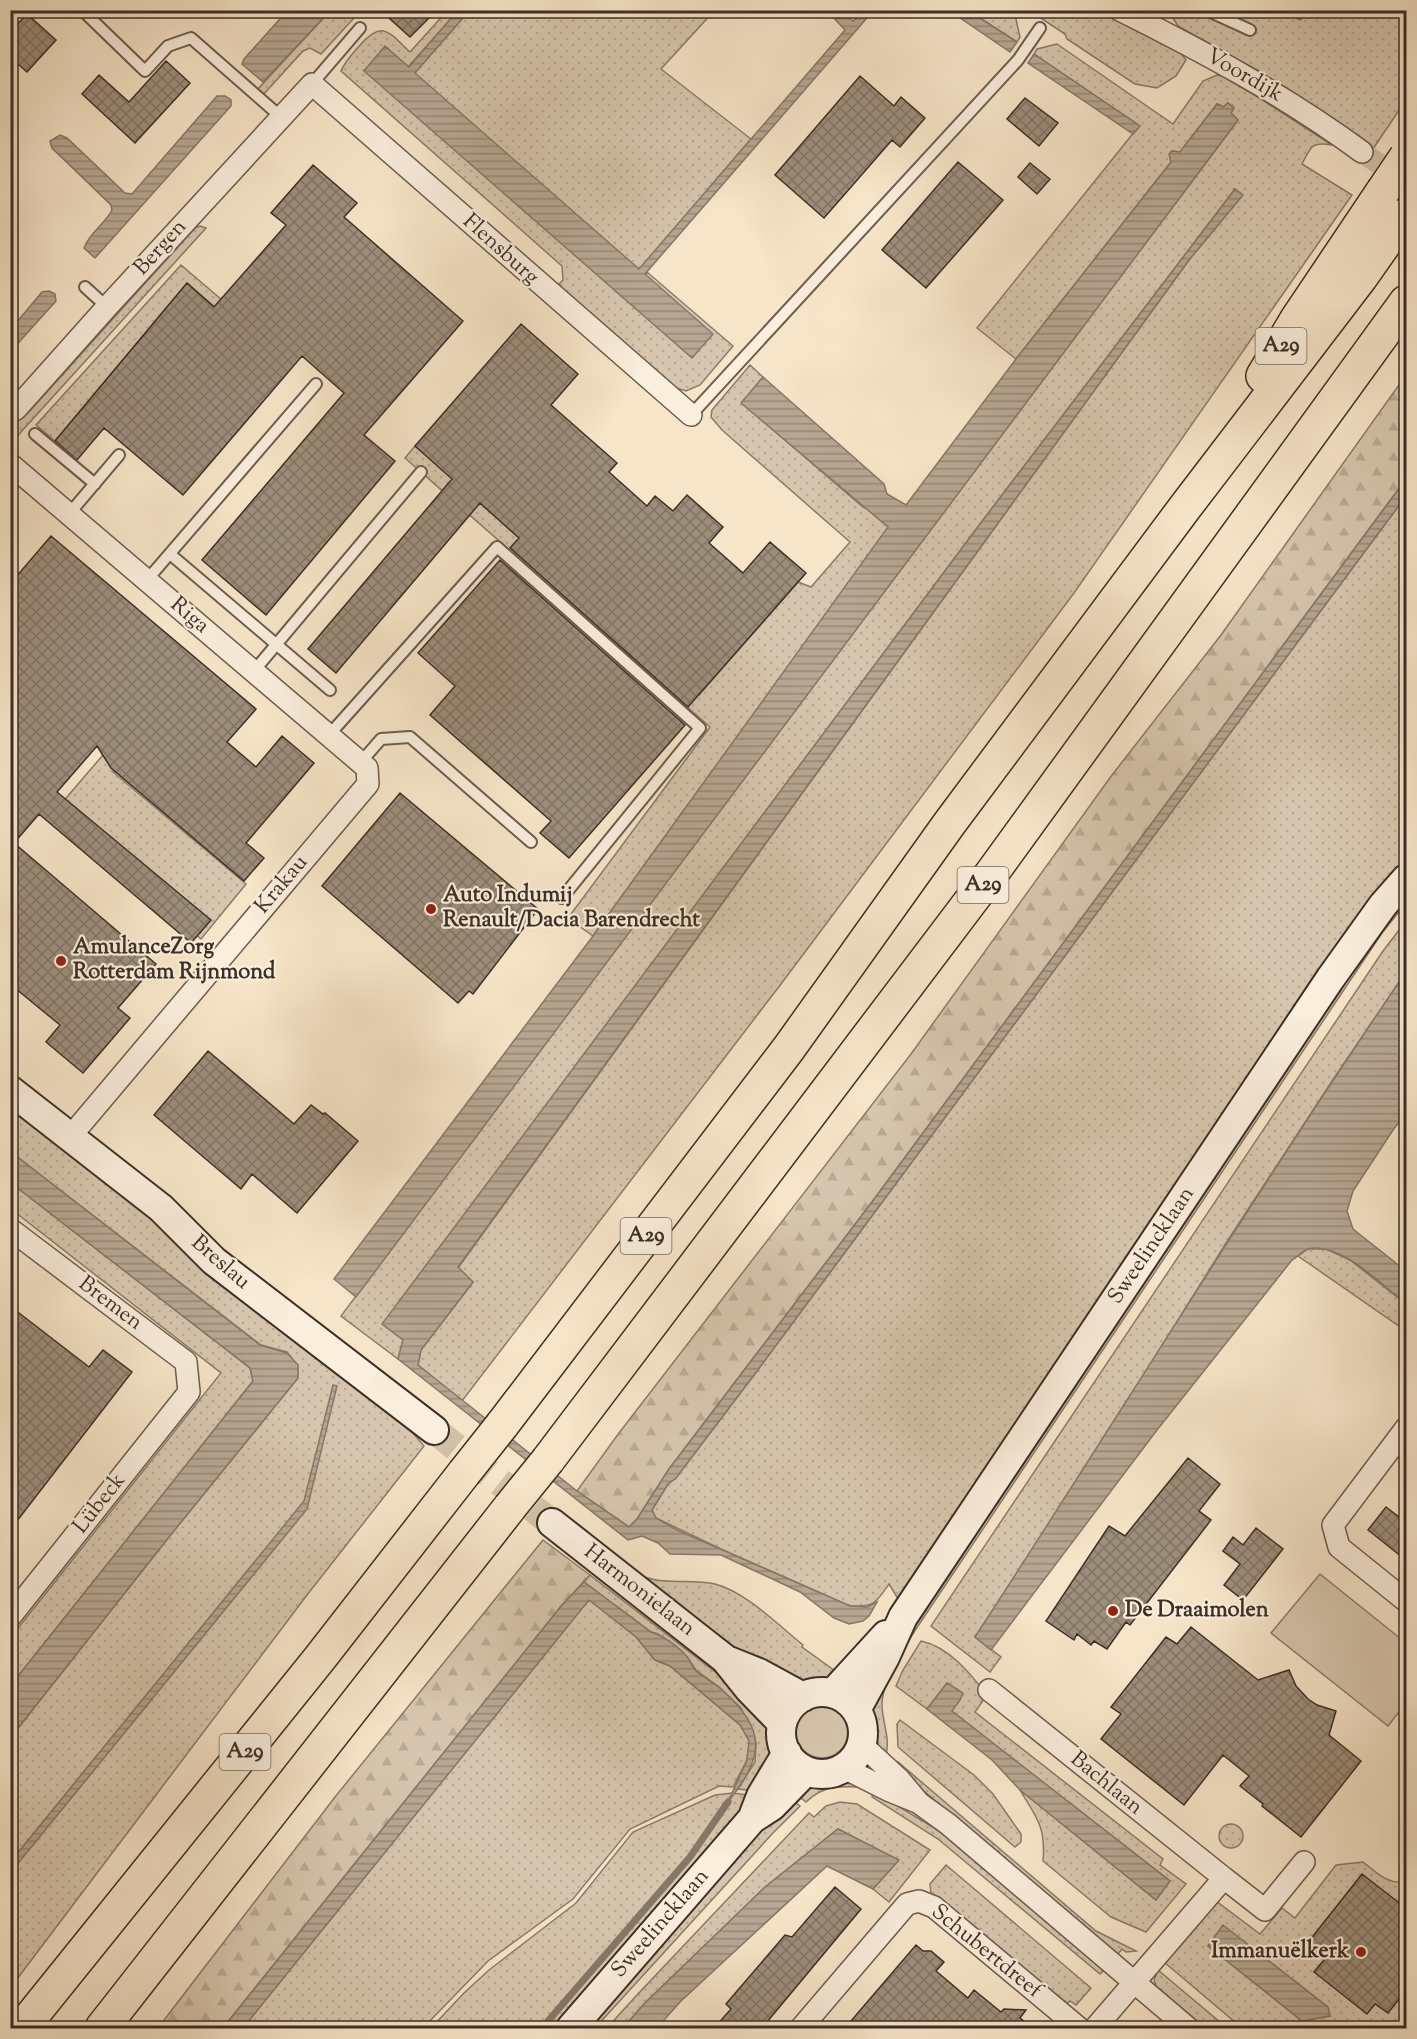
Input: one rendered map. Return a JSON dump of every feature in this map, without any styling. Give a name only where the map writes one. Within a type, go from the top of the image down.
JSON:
[{"type":"highway","name":"A29","points":[[22,2028],[320,1658],[502,1425],[789,1048],[950,824],[1186,506],[1297,319],[1407,157]]},
{"type":"highway","points":[[1186,506],[1361,277],[1407,213]]},
{"type":"highway","name":"A29","points":[[102,2028],[548,1460],[992,873],[1407,302]]},
{"type":"main road","name":"Sweelincklaan","points":[[856,1710],[885,1657],[903,1617],[1330,979],[1383,905],[1407,879]]},
{"type":"main road","name":"Breslau","points":[[10,1090],[160,1208],[214,1262],[434,1430]]},
{"type":"main road","name":"Harmonielaan","points":[[552,1522],[726,1659],[749,1689],[783,1723]]},
{"type":"main road","name":"Sweelincklaan","points":[[833,1693],[872,1648],[903,1617]]},
{"type":"main road","name":"Harmonielaan","points":[[726,1659],[759,1673],[803,1697]]},
{"type":"main road","points":[[818,1692],[833,1693],[846,1700],[856,1710],[862,1723],[862,1745],[855,1758],[844,1768],[829,1774],[796,1762],[782,1738],[783,1723],[790,1708],[803,1697],[818,1692]]},
{"type":"main road","name":"Sweelincklaan","points":[[571,2028],[752,1819],[772,1806],[796,1762]]},
{"type":"street","name":"Voordijk","points":[[1120,10],[1152,18],[1306,113],[1362,152]]},
{"type":"street","name":"Bergen","points":[[10,412],[16,409],[312,84]]},
{"type":"street","name":"Flensburg","points":[[312,84],[691,415]]},
{"type":"street","name":"Riga","points":[[10,464],[364,765]]},
{"type":"street","name":"Krakau","points":[[70,1137],[368,784],[364,765]]},
{"type":"street","name":"Bremen","points":[[10,1229],[186,1362],[189,1392]]},
{"type":"street","name":"Lübeck","points":[[10,1617],[189,1392]]},
{"type":"street","points":[[1407,1428],[1333,1525],[1339,1547],[1407,1601]]},
{"type":"street","name":"Bachlaan","points":[[989,1690],[1265,1910],[1304,1862]]},
{"type":"street","points":[[862,1745],[899,1779],[920,1803],[948,1824],[1188,2028]]},
{"type":"street","points":[[844,1768],[920,1803]]},
{"type":"street","points":[[1094,2027],[1224,1878]]},
{"type":"street","name":"Schubertdreef","points":[[801,2028],[907,1904],[919,1902],[934,1907],[1094,2027]]},
{"type":"lane","points":[[82,10],[145,70],[168,46],[191,38],[281,117]]},
{"type":"lane","points":[[1206,10],[1250,30]]},
{"type":"lane","points":[[312,84],[360,28]]},
{"type":"lane","points":[[691,415],[1018,60],[1040,28]]},
{"type":"lane","points":[[85,287],[107,307]]},
{"type":"lane","points":[[147,580],[316,384]]},
{"type":"lane","points":[[35,434],[95,484]]},
{"type":"lane","points":[[69,514],[119,455]]},
{"type":"lane","points":[[254,671],[421,472]]},
{"type":"lane","points":[[329,735],[497,547],[700,728],[562,898]]},
{"type":"lane","points":[[170,554],[330,690]]},
{"type":"lane","points":[[364,765],[381,739],[410,737],[531,842]]},
{"type":"green space","points":[[330,11],[355,11],[354,18],[321,54],[310,48],[303,51],[263,95],[257,90]]},
{"type":"green space","points":[[447,11],[458,11],[408,67],[364,70],[645,275],[647,272],[733,346],[700,385],[686,391],[676,388],[558,285],[563,280],[562,266],[341,71],[355,50],[376,32],[387,32],[410,52]]},
{"type":"green space","points":[[469,11],[714,11],[661,69],[751,139],[639,270],[414,73]]},
{"type":"green space","points":[[969,11],[1008,11],[1015,15],[1020,37],[1017,42]]},
{"type":"green space","points":[[1030,11],[1098,11],[1180,52],[1186,60],[1176,76],[1157,88],[1135,84],[1067,39],[1065,34]]},
{"type":"green space","points":[[1172,11],[1197,11],[1246,35],[1251,25],[1225,11],[1292,11],[1293,15],[1300,20],[1303,16],[1310,18],[1322,11],[1406,11],[1406,100],[1373,149],[1266,76],[1178,26],[1171,15]]},
{"type":"green space","points":[[1057,44],[1173,124],[1203,81],[1217,75],[1227,77],[1332,145],[1320,144],[1312,147],[1302,164],[1352,195],[1074,593],[781,984],[462,1401],[418,1365],[421,1350],[473,1282],[458,1268],[1189,260],[1242,196],[1235,189],[980,524],[383,1324],[403,1340],[398,1359],[341,1316],[1238,120],[1231,113],[1234,108],[1228,103],[1223,107],[1217,104],[1180,152],[1172,151],[1171,162],[1016,359],[977,328],[1139,126],[1034,54],[1037,49]]},
{"type":"green space","points":[[200,226],[206,228],[11,443],[11,426],[28,413],[195,228]]},
{"type":"green space","points":[[181,265],[242,317],[236,325],[187,283],[55,441],[36,425]]},
{"type":"green space","points":[[750,365],[763,377],[742,403],[889,527],[593,936],[568,918],[710,727],[405,458],[415,446],[699,695],[798,582],[811,587],[850,542],[722,430],[711,417],[712,410]]},
{"type":"green space","points":[[1406,375],[1406,479],[872,1202],[669,1469],[637,1519],[629,1527],[577,1491],[619,1433],[911,1054],[1112,775],[1221,635]]},
{"type":"green space","points":[[1406,496],[1406,861],[1372,899],[900,1602],[889,1584],[874,1602],[864,1606],[850,1606],[656,1518],[652,1510],[668,1484],[676,1478],[754,1375]]},
{"type":"green space","points":[[120,735],[134,746],[113,772],[246,884],[201,939],[55,811]]},
{"type":"green space","points":[[1406,893],[1406,903],[1382,933],[900,1655],[890,1673],[882,1702],[887,1737],[885,1758],[873,1734],[870,1716],[882,1673],[1361,951]]},
{"type":"green space","points":[[1406,921],[1406,972],[1226,1243],[1095,1453],[975,1637],[1001,1657],[990,1672],[931,1626],[1383,951]]},
{"type":"green space","points":[[10,1103],[407,1426],[424,1446],[307,1595],[11,1987],[11,1737],[298,1378],[298,1366],[287,1352],[261,1345],[11,1152]]},
{"type":"green space","points":[[11,1183],[250,1368],[253,1381],[11,1685],[11,1637],[221,1373],[11,1209]]},
{"type":"green space","points":[[1308,1249],[1326,1249],[1350,1260],[1406,1304],[1406,1331],[1298,1256]]},
{"type":"green space","points":[[543,1540],[590,1575],[562,1605],[223,2028],[158,2028],[335,1797]]},
{"type":"green space","points":[[1320,1574],[1406,1643],[1406,1703],[1388,1726],[1271,1633]]},
{"type":"green space","points":[[590,1575],[745,1695],[765,1725],[773,1751],[770,1768],[758,1791],[738,1789],[755,1762],[756,1743],[741,1708],[719,1687],[696,1670],[687,1657],[584,1582]]},
{"type":"green space","points":[[641,1576],[659,1580],[715,1584],[727,1588],[761,1610],[803,1645],[802,1647],[842,1676],[833,1681],[821,1683],[796,1681],[749,1658]]},
{"type":"green space","points":[[589,1599],[636,1637],[655,1660],[670,1666],[740,1725],[750,1741],[747,1760],[733,1787],[719,1786],[630,1829],[573,1899],[488,1961],[423,2028],[243,2028]]},
{"type":"green space","points":[[921,1641],[950,1655],[987,1695],[975,1712],[1163,1859],[1160,1865],[1186,1884],[1146,1932],[1111,1917],[1043,1861],[1042,1831],[1036,1816],[1020,1790],[1156,1900],[1170,1881],[951,1711],[960,1700],[962,1693],[947,1683],[927,1709],[896,1686]]},
{"type":"green space","points":[[817,1706],[827,1706],[836,1710],[844,1718],[848,1732],[844,1746],[836,1754],[827,1758],[817,1758],[808,1754],[800,1746],[796,1737],[796,1727],[800,1718],[808,1710]]},
{"type":"green space","points":[[900,1720],[974,1775],[993,1794],[1021,1834],[1021,1842],[1015,1847],[898,1747],[897,1724]]},
{"type":"green space","points":[[895,1761],[1096,1931],[1136,1951],[1126,1952],[1122,1949],[1117,1955],[893,1765]]},
{"type":"green space","points":[[831,1779],[848,1780],[864,1787],[840,1787],[826,1790],[812,1796],[806,1802],[795,1793],[810,1782]]},
{"type":"green space","points":[[873,1791],[941,1832],[1104,1970],[1100,1974],[938,1839],[872,1797]]},
{"type":"green space","points":[[733,1793],[754,1796],[558,2028],[431,2028],[489,1970],[576,1903],[633,1832],[715,1795]]},
{"type":"green space","points":[[790,1798],[800,1806],[595,2028],[587,2028]]},
{"type":"green space","points":[[840,1802],[857,1804],[930,1850],[889,1902],[873,1889],[898,1861],[838,1829],[765,1887],[644,2004],[623,2028],[607,2028],[809,1813],[814,1817],[826,1806]]},
{"type":"green space","points":[[1231,1824],[1239,1828],[1243,1836],[1239,1844],[1231,1848],[1223,1844],[1219,1836],[1223,1828]]},
{"type":"green space","points":[[1363,1862],[1388,1880],[1406,1881],[1406,2028],[1242,2028],[1164,1962],[1216,1901],[1260,1934],[1282,1908],[1295,1918],[1336,1865]],"holes":[[[1208,1945],[1330,2016],[1302,2021]]]},
{"type":"green space","points":[[946,1865],[1091,1988],[1076,2005],[1070,2001],[1065,2005],[939,1898],[931,1894],[930,1884]]},
{"type":"green space","points":[[1158,1970],[1227,2028],[1204,2028],[1157,1989],[1154,1980]]},
{"type":"shaded area","points":[[458,10],[469,11],[415,73],[639,269],[845,30],[832,16],[836,11],[840,11],[853,21],[864,11],[873,11],[645,274],[713,334],[692,358],[364,71],[385,46],[409,67]]},
{"type":"shaded area","points":[[1322,10],[1310,18],[1303,16],[1300,20],[1292,15],[1294,12],[1292,11]]},
{"type":"shaded area","points":[[287,11],[330,11],[263,82],[242,64]]},
{"type":"shaded area","points":[[950,11],[969,11],[1017,42],[1010,52]]},
{"type":"shaded area","points":[[1034,54],[1140,126],[1133,134],[1028,63]]},
{"type":"shaded area","points":[[217,96],[225,96],[231,100],[231,106],[95,258],[84,248],[109,215],[112,210],[111,205],[52,148],[50,141],[60,135],[67,138],[125,193],[132,194]]},
{"type":"shaded area","points":[[1228,103],[1234,108],[1231,113],[1238,120],[356,1297],[334,1279],[593,936],[888,527],[741,403],[763,377],[884,484],[887,494],[906,505],[1016,359],[1171,162],[1169,154],[1172,151],[1180,152],[1217,104],[1223,107]]},
{"type":"shaded area","points":[[1235,189],[1243,195],[1189,260],[458,1267],[473,1282],[421,1350],[418,1365],[577,1491],[629,1527],[637,1519],[669,1469],[872,1202],[1406,479],[1406,496],[754,1375],[676,1478],[668,1484],[652,1510],[656,1518],[677,1530],[850,1606],[867,1607],[877,1602],[869,1616],[863,1621],[849,1624],[834,1618],[800,1592],[721,1555],[670,1554],[658,1543],[642,1536],[628,1540],[398,1359],[403,1340],[382,1324],[980,524]]},
{"type":"shaded area","points":[[49,291],[55,294],[56,301],[11,351],[11,329],[42,292]]},
{"type":"shaded area","points":[[1406,972],[1406,1113],[1353,1191],[1347,1211],[1353,1229],[1406,1271],[1406,1304],[1360,1267],[1334,1252],[1320,1248],[1308,1249],[1292,1260],[1157,1430],[991,1650],[975,1637],[1242,1220]]},
{"type":"shaded area","points":[[11,1152],[260,1345],[287,1353],[298,1365],[298,1378],[11,1737],[11,1685],[253,1381],[250,1368],[11,1183]]},
{"type":"shaded area","points":[[333,1385],[337,1386],[307,1509],[11,1872],[11,1861],[304,1501]]},
{"type":"shaded area","points":[[584,1582],[651,1632],[676,1646],[688,1658],[695,1670],[721,1689],[747,1717],[756,1743],[754,1756],[749,1770],[728,1802],[747,1760],[749,1741],[740,1725],[670,1666],[655,1660],[636,1637],[589,1600],[243,2028],[223,2028],[562,1605]]},
{"type":"shaded area","points":[[947,1683],[963,1693],[952,1711],[1170,1881],[1156,1900],[1020,1790],[992,1760],[927,1709]]},
{"type":"shaded area","points":[[838,1829],[899,1860],[873,1889],[827,1866],[680,2002],[657,2028],[623,2028],[644,2004],[765,1887]]},
{"type":"shaded area","points":[[1223,1925],[1328,2007],[1330,2016],[1302,2021],[1208,1946]]},
{"type":"building","points":[[380,10],[437,10],[410,37]]},
{"type":"building","points":[[27,14],[56,40],[27,72],[10,57],[10,32]]},
{"type":"building","points":[[166,61],[190,83],[135,143],[82,94],[99,75],[129,102]]},
{"type":"building","points":[[860,76],[894,106],[901,97],[925,118],[900,147],[892,140],[824,218],[775,175]]},
{"type":"building","points":[[1025,98],[1058,123],[1039,146],[1007,119]]},
{"type":"building","points":[[958,162],[1003,200],[926,288],[882,250]]},
{"type":"building","points":[[1030,163],[1050,179],[1037,194],[1018,177]]},
{"type":"building","points":[[313,165],[357,203],[344,217],[463,321],[364,435],[395,461],[266,615],[202,560],[344,393],[302,356],[183,495],[104,428],[77,460],[55,441],[187,283],[214,307],[286,225],[271,213]]},
{"type":"building","points":[[521,324],[578,374],[551,405],[617,463],[609,472],[647,506],[655,496],[673,511],[687,495],[723,527],[709,543],[743,573],[770,542],[806,573],[688,707],[510,548],[519,538],[480,503],[336,673],[308,649],[452,479],[415,446]]},
{"type":"building","points":[[51,536],[256,709],[227,742],[256,767],[282,736],[314,763],[246,843],[264,858],[244,881],[111,768],[97,746],[57,792],[211,920],[191,943],[39,814],[14,843],[156,964],[118,1008],[130,1018],[83,1073],[46,1042],[60,1025],[10,984],[10,584]]},
{"type":"building","points":[[500,560],[685,725],[569,858],[540,833],[551,821],[430,715],[455,686],[418,653]]},
{"type":"building","points":[[400,793],[538,909],[473,994],[469,991],[458,1003],[322,886]]},
{"type":"building","points":[[208,1051],[294,1124],[311,1105],[323,1114],[325,1113],[358,1141],[297,1213],[252,1174],[241,1189],[154,1115]]},
{"type":"building","points":[[10,1306],[89,1367],[103,1350],[132,1372],[10,1530]]},
{"type":"building","points":[[1188,1458],[1220,1484],[1199,1511],[1211,1520],[1130,1625],[1126,1622],[1107,1649],[1094,1641],[1091,1645],[1077,1634],[1074,1640],[1046,1621],[1109,1526],[1125,1536]]},
{"type":"building","points":[[1386,1507],[1407,1523],[1407,1561],[1368,1530]]},
{"type":"building","points":[[1256,1528],[1283,1549],[1243,1600],[1224,1585],[1240,1564],[1223,1551],[1233,1537],[1243,1545]]},
{"type":"building","points":[[1191,1627],[1258,1680],[1289,1670],[1296,1686],[1308,1699],[1317,1705],[1336,1711],[1329,1735],[1361,1761],[1301,1837],[1240,1786],[1249,1776],[1223,1755],[1184,1805],[1101,1739],[1121,1714],[1111,1707],[1166,1637],[1177,1644]]},
{"type":"building","name":"Immanuëlkerk","points":[[1362,1874],[1407,1909],[1407,1989],[1388,2013],[1375,2004],[1367,2014],[1314,1972],[1324,1960],[1306,1945]]},
{"type":"building","points":[[835,1887],[861,1909],[762,2028],[714,2028],[731,2009],[726,2004],[785,1935],[792,1937]]},
{"type":"building","points":[[916,1945],[923,1951],[931,1951],[944,1962],[936,1971],[968,1998],[974,1990],[1001,2012],[1004,2009],[1026,2010],[1020,2018],[1033,2028],[845,2028]]},
{"type":"waterway","points":[[542,2028],[690,1857],[728,1802]]},
{"type":"tunnel","points":[[1362,152],[1403,181]]},
{"type":"tunnel","points":[[434,1430],[552,1523]]},
{"type":"place","name":"Auto Indumij Renault/Dacia Barendrecht","points":[[431,909]]},
{"type":"place","name":"AmulanceZorg Rotterdam Rijnmond","points":[[61,961]]},
{"type":"place","name":"De Draaimolen","points":[[1113,1611]]},
{"type":"place","name":"Immanuëlkerk","points":[[1361,1952]]}]
